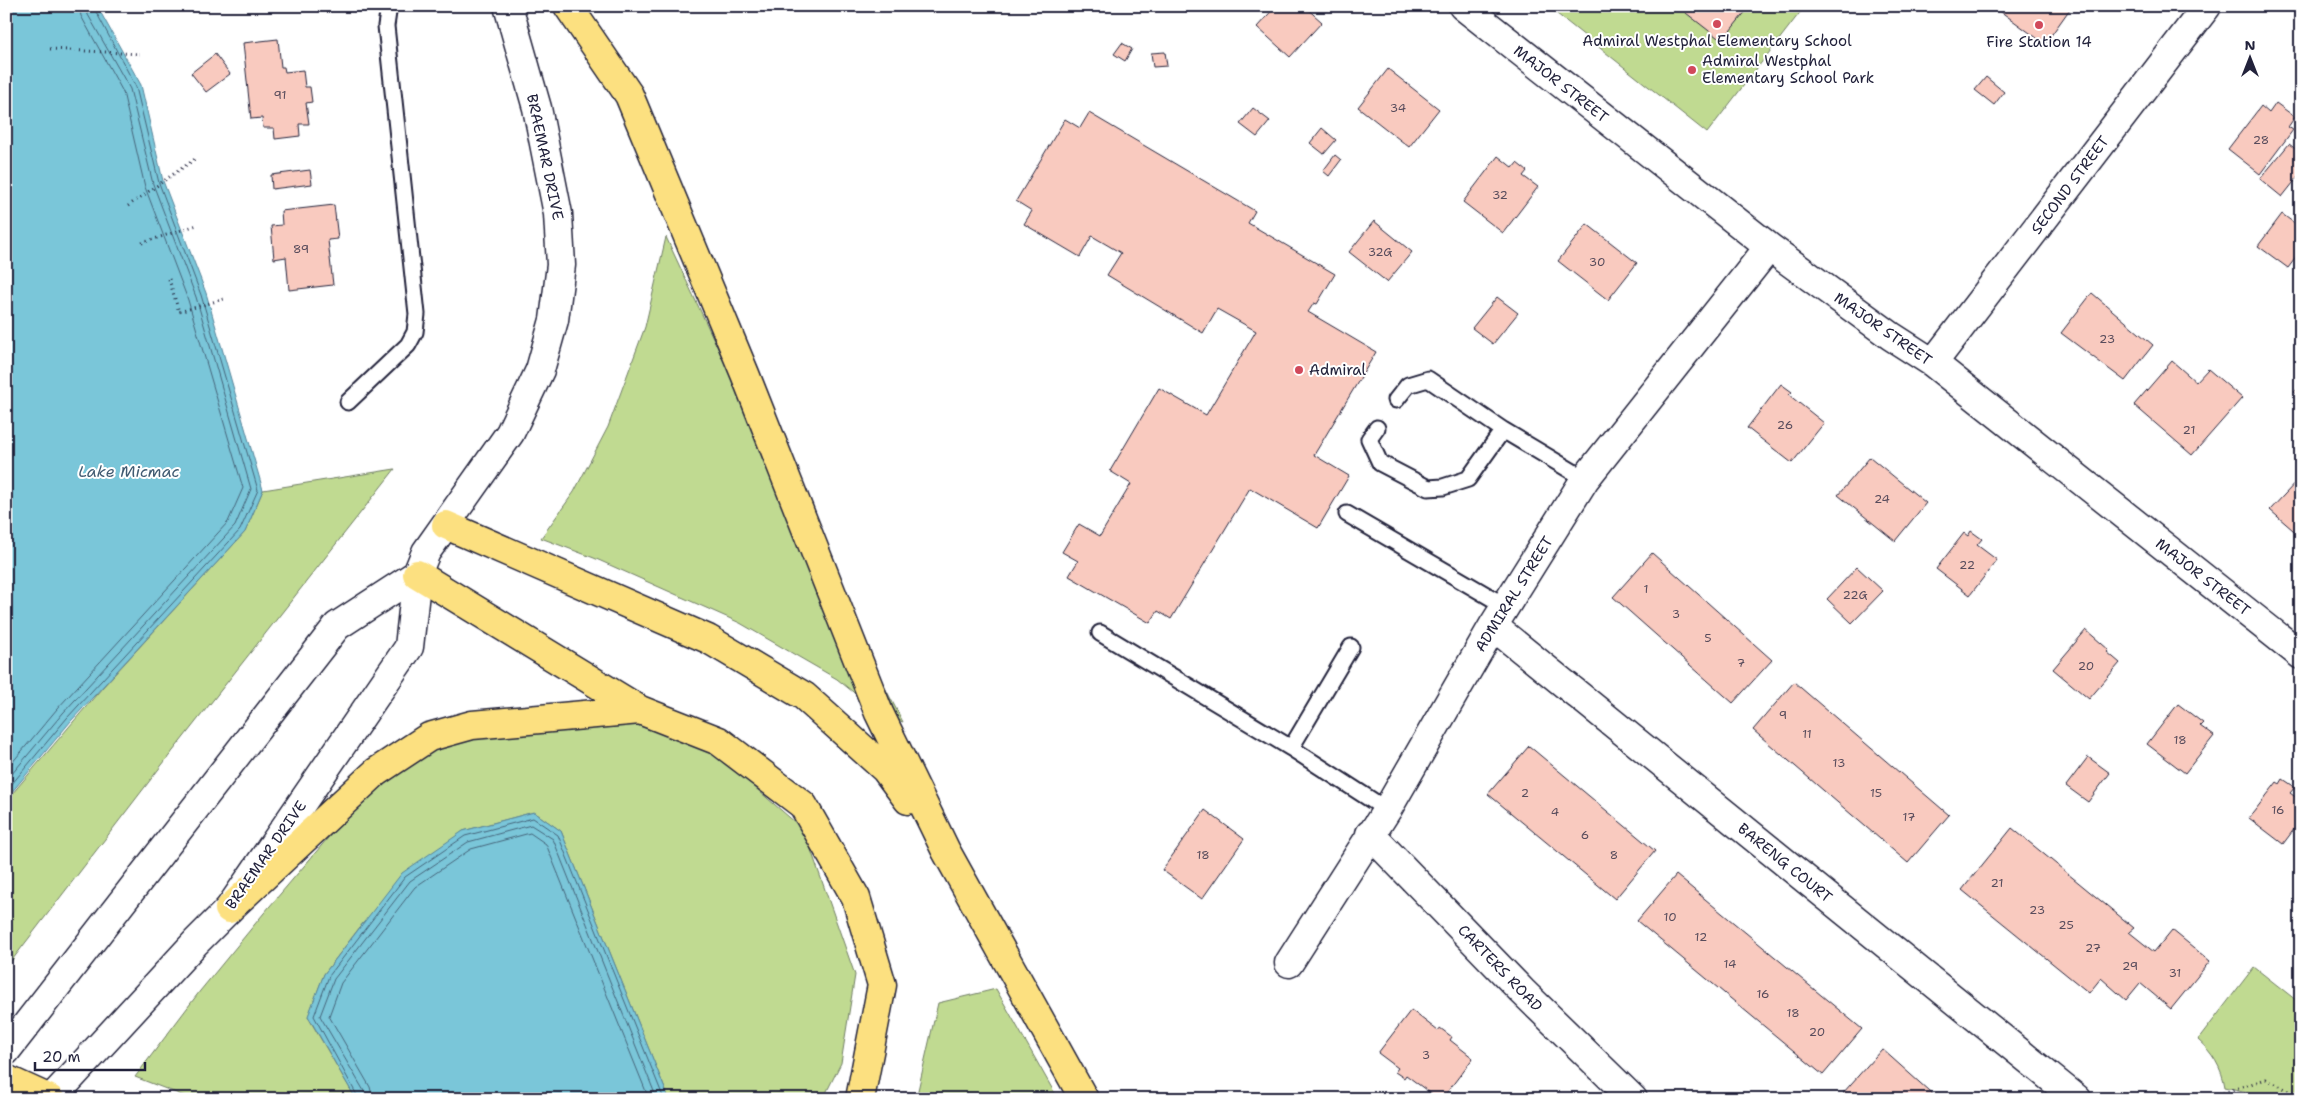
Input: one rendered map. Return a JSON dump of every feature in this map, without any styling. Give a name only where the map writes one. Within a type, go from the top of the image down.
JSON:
[{"type":"main road","points":[[568,6],[629,95],[745,374],[879,713],[946,851],[1084,1099]]},
{"type":"main road","points":[[446,525],[708,639],[804,696],[885,769],[946,851]]},
{"type":"main road","points":[[417,574],[640,710],[719,740],[803,805],[856,898],[882,985],[860,1099]]},
{"type":"main road","points":[[229,909],[376,772],[429,738],[472,725],[640,710]]},
{"type":"main road","points":[[6,1079],[50,1099]]},
{"type":"street","name":"BRAEMAR DRIVE","points":[[50,1099],[229,909],[409,647],[417,574],[426,552],[510,433],[540,370],[554,320],[559,284],[561,265],[558,214],[536,108],[508,6]]},
{"type":"street","name":"MAJOR STREET","points":[[1463,6],[1769,247],[1891,336],[1934,363],[2301,655]]},
{"type":"street","name":"SECOND STREET","points":[[1934,363],[2207,6]]},
{"type":"street","name":"ADMIRAL STREET","points":[[1289,963],[1387,810],[1500,617],[1585,479],[1769,247]]},
{"type":"street","points":[[6,1051],[337,626],[417,574]]},
{"type":"street","name":"BARENG COURT","points":[[1500,617],[2077,1099]]},
{"type":"street","name":"CARTERS ROAD","points":[[1370,834],[1522,991],[1632,1099]]},
{"type":"lane","points":[[348,402],[408,345],[415,332],[417,314],[386,26],[389,6]]},
{"type":"lane","points":[[1396,400],[1408,385],[1428,379],[1502,430],[1585,479]]},
{"type":"lane","points":[[1376,428],[1369,439],[1380,463],[1428,488],[1443,487],[1468,479],[1502,430]]},
{"type":"lane","points":[[1347,514],[1500,617]]},
{"type":"lane","points":[[1100,633],[1291,748],[1387,810]]},
{"type":"lane","points":[[1291,748],[1351,647]]},
{"type":"path","points":[[50,49],[140,54]]},
{"type":"path","points":[[128,206],[195,159]]},
{"type":"path","points":[[142,243],[198,225]]},
{"type":"path","points":[[169,279],[179,312],[227,298]]},
{"type":"path","points":[[2204,1099],[2266,1079],[2301,1097]]},
{"type":"green space","name":"Admiral Westphal Elementary School Park","points":[[1547,6],[1805,6],[1707,133]]},
{"type":"green space","points":[[666,237],[805,535],[903,722],[879,713],[837,679],[740,623],[594,558],[541,538],[574,492],[608,427],[645,327]]},
{"type":"green space","points":[[395,469],[158,770],[6,968],[6,801],[102,688],[245,532],[263,490]]},
{"type":"green space","points":[[519,706],[605,707],[707,746],[804,830],[855,975],[841,1063],[823,1099],[669,1099],[561,831],[534,812],[463,831],[363,923],[324,974],[308,1017],[356,1099],[192,1099],[135,1077],[200,991],[264,913],[333,832],[411,750],[465,723]]},
{"type":"green space","points":[[2254,967],[2301,1004],[2301,1099],[2279,1099],[2225,1087],[2216,1061],[2198,1040]]},
{"type":"green space","points":[[996,989],[1058,1099],[916,1099],[938,1003]]},
{"type":"water","name":"Lake Micmac","points":[[6,6],[97,6],[141,85],[163,181],[206,293],[263,490],[245,532],[71,721],[6,799]]},
{"type":"water","points":[[534,812],[561,831],[669,1099],[356,1099],[308,1016],[324,974],[402,873],[463,831]]},
{"type":"building","points":[[1276,6],[1304,6],[1322,22],[1290,57],[1257,27]]},
{"type":"building","name":"Admiral Westphal Elementary School","points":[[1677,6],[1750,6],[1722,41]]},
{"type":"building","name":"Fire Station 14","points":[[1993,6],[2072,6],[2045,44]]},
{"type":"building","points":[[278,39],[281,67],[284,67],[285,72],[303,70],[305,87],[310,87],[312,102],[306,103],[309,124],[299,124],[300,136],[275,139],[274,128],[263,128],[262,118],[251,119],[243,43]]},
{"type":"building","points":[[1122,43],[1132,49],[1125,61],[1114,54]]},
{"type":"building","points":[[1165,52],[1167,66],[1153,67],[1151,53]]},
{"type":"building","points":[[215,54],[230,74],[206,92],[191,73]]},
{"type":"building","points":[[1388,69],[1439,109],[1409,147],[1358,107]]},
{"type":"building","points":[[1986,77],[2004,92],[1994,105],[1975,90]]},
{"type":"building","points":[[2276,103],[2295,117],[2288,127],[2293,130],[2260,174],[2228,149],[2261,106],[2269,113]]},
{"type":"building","points":[[1253,108],[1270,121],[1257,137],[1240,124]]},
{"type":"building","name":"Admiral","points":[[1089,113],[1255,211],[1248,223],[1335,274],[1317,304],[1314,303],[1308,312],[1376,352],[1314,455],[1349,476],[1318,528],[1250,488],[1171,619],[1158,611],[1150,623],[1069,576],[1078,561],[1062,552],[1079,524],[1100,536],[1131,484],[1110,471],[1159,388],[1206,415],[1256,331],[1217,309],[1203,333],[1107,275],[1121,253],[1092,236],[1080,257],[1024,224],[1032,211],[1016,201],[1065,119],[1080,128]]},
{"type":"building","points":[[1322,128],[1336,140],[1324,154],[1310,143]]},
{"type":"building","points":[[2289,144],[2301,153],[2301,173],[2282,197],[2260,179]]},
{"type":"building","points":[[1335,155],[1341,160],[1329,176],[1323,171]]},
{"type":"building","points":[[1498,156],[1513,168],[1517,163],[1527,171],[1523,176],[1538,187],[1503,233],[1463,202]]},
{"type":"building","points":[[310,170],[312,184],[272,189],[271,175]]},
{"type":"building","points":[[334,205],[338,239],[328,240],[333,285],[289,290],[286,257],[274,259],[271,226],[282,225],[281,211]]},
{"type":"building","points":[[2282,214],[2301,228],[2301,251],[2288,268],[2258,246]]},
{"type":"building","points":[[1374,221],[1412,252],[1387,282],[1349,252]]},
{"type":"building","points":[[1587,224],[1637,263],[1608,300],[1558,261]]},
{"type":"building","points":[[2092,293],[2153,345],[2125,381],[2061,333]]},
{"type":"building","points":[[1497,297],[1518,313],[1493,344],[1472,328]]},
{"type":"building","points":[[2172,361],[2196,382],[2208,369],[2242,398],[2192,455],[2134,405]]},
{"type":"building","points":[[1781,384],[1792,392],[1789,395],[1824,423],[1792,463],[1747,428]]},
{"type":"building","points":[[2301,385],[2301,398],[2294,392]]},
{"type":"building","points":[[1870,457],[1926,503],[1895,541],[1838,495]]},
{"type":"building","points":[[2299,479],[2301,480],[2301,537],[2270,510]]},
{"type":"building","points":[[1971,531],[1982,539],[1977,545],[1997,560],[1970,595],[1936,569],[1964,533],[1968,536]]},
{"type":"building","points":[[1652,553],[1772,660],[1733,703],[1613,597]]},
{"type":"building","points":[[1857,567],[1883,591],[1852,623],[1827,599]]},
{"type":"building","points":[[2086,630],[2109,650],[2107,652],[2120,663],[2089,699],[2053,669]]},
{"type":"building","points":[[1794,682],[1949,815],[1908,863],[1753,730]]},
{"type":"building","points":[[2178,704],[2203,723],[2200,726],[2214,736],[2185,773],[2147,744]]},
{"type":"building","points":[[1529,746],[1655,851],[1615,899],[1488,794]]},
{"type":"building","points":[[2088,757],[2110,773],[2088,802],[2066,786]]},
{"type":"building","points":[[2283,779],[2295,787],[2290,793],[2301,801],[2301,820],[2283,844],[2249,818],[2277,782],[2280,784]]},
{"type":"building","points":[[1205,810],[1244,839],[1202,899],[1162,870]]},
{"type":"building","points":[[2012,828],[2134,928],[2129,932],[2154,952],[2172,930],[2210,961],[2171,1009],[2140,983],[2126,1000],[2101,978],[2089,993],[1962,890]]},
{"type":"building","points":[[1676,875],[1862,1029],[1823,1075],[1637,921]]},
{"type":"building","points":[[1411,1010],[1438,1031],[1440,1028],[1452,1037],[1450,1040],[1473,1058],[1442,1099],[1438,1099],[1406,1075],[1404,1078],[1395,1072],[1398,1068],[1378,1053]]},
{"type":"building","points":[[1882,1049],[1938,1099],[1850,1099],[1843,1093]]},
{"type":"place","name":"Admiral Westphal Elementary School","points":[[1717,24]]},
{"type":"place","name":"Fire Station 14","points":[[2039,25]]},
{"type":"place","name":"Admiral Westphal Elementary School Park","points":[[1692,70]]},
{"type":"place","name":"Admiral","points":[[1299,370]]}]
